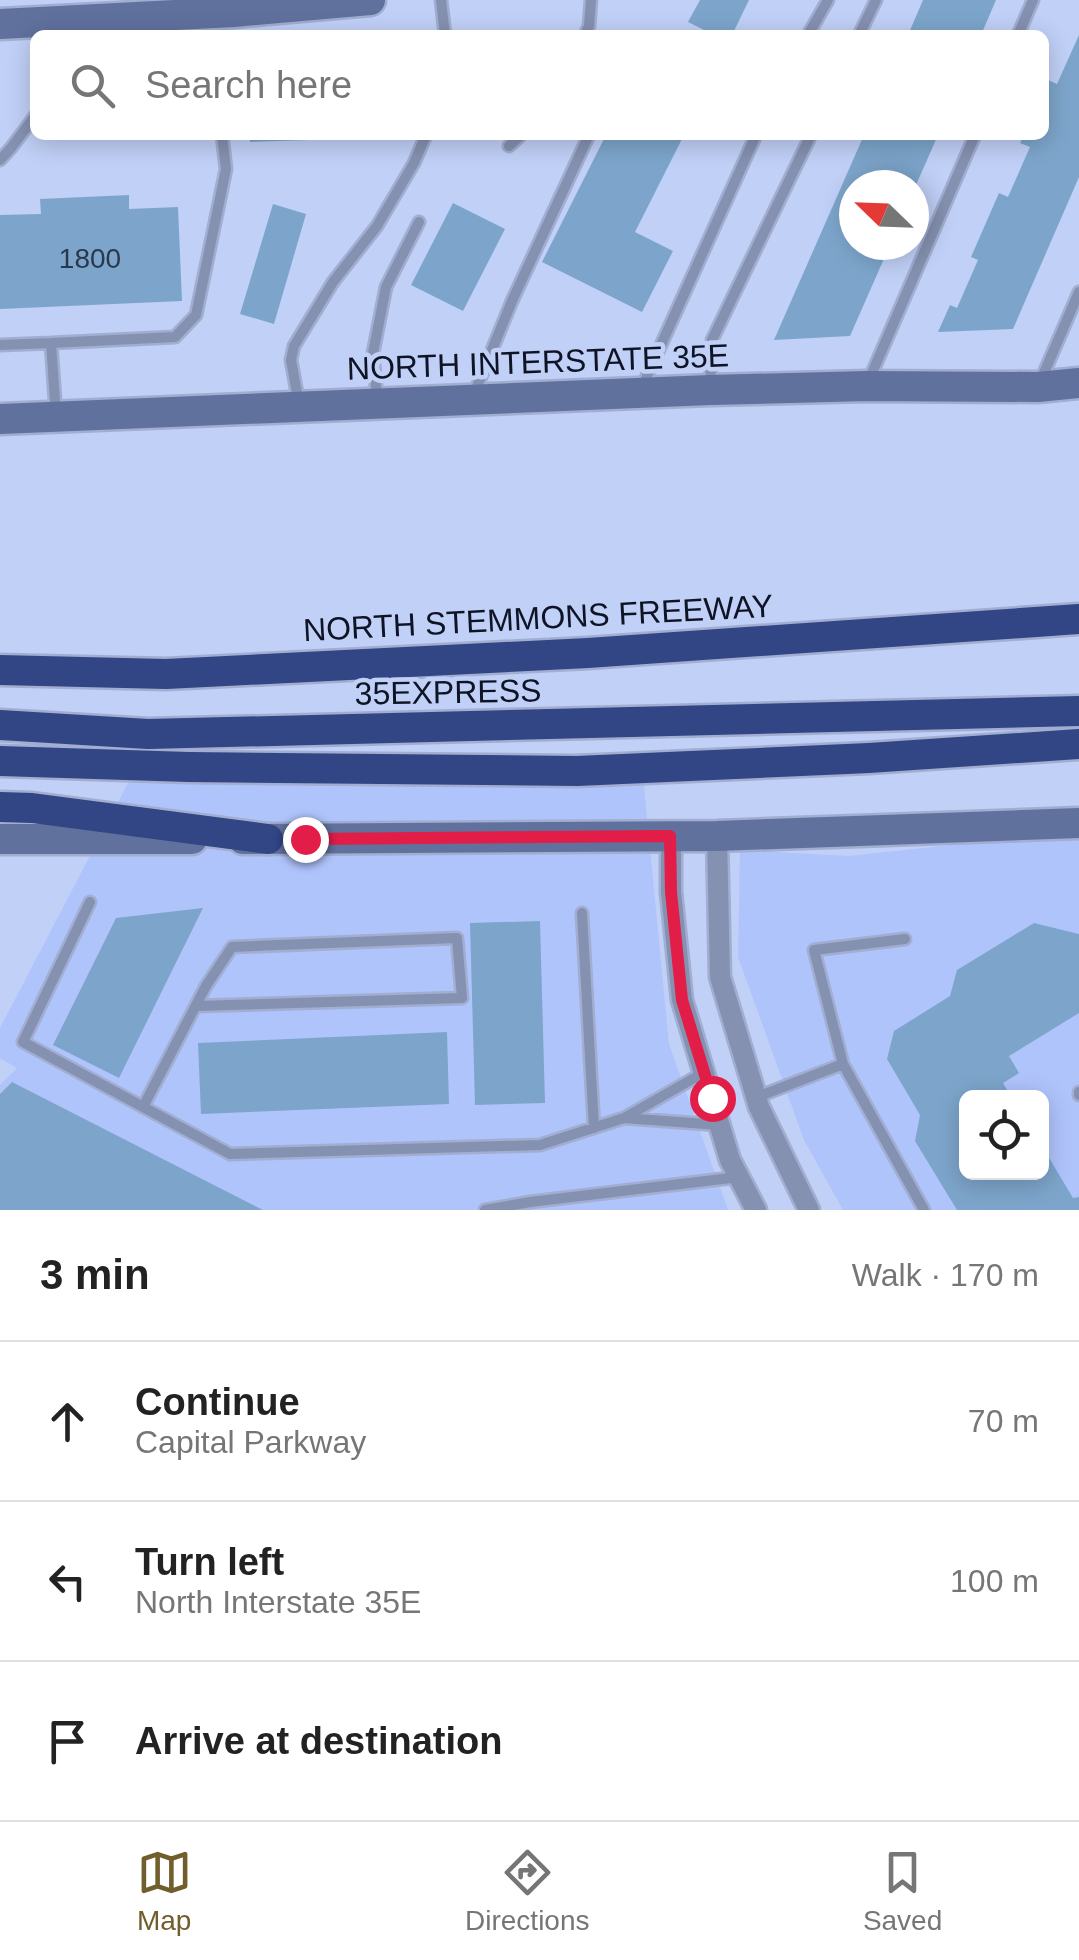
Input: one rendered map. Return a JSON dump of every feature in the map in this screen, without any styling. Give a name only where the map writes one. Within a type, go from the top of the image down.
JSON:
[{"type":"highway","name":"NORTH STEMMONS FREEWAY","points":[[0,670],[166,674],[588,653],[1079,619]]},
{"type":"highway","name":"35EXPRESS","points":[[0,725],[148,734],[1079,711]]},
{"type":"highway","points":[[0,761],[189,768],[578,771],[1079,744]]},
{"type":"highway","points":[[0,807],[268,839]]},
{"type":"main road","points":[[0,24],[232,12],[370,0]]},
{"type":"main road","name":"NORTH INTERSTATE 35E","points":[[0,419],[639,392],[867,386],[1038,387],[1079,383]]},
{"type":"main road","points":[[0,839],[716,836],[1079,823]]},
{"type":"street","points":[[670,836],[671,892],[682,1000],[730,1160],[756,1210]]},
{"type":"street","points":[[716,836],[720,976],[756,1098],[809,1210]]},
{"type":"lane","points":[[441,0],[444,30]]},
{"type":"lane","points":[[588,30],[591,0]]},
{"type":"lane","points":[[811,30],[828,0]]},
{"type":"lane","points":[[861,30],[876,0]]},
{"type":"lane","points":[[1020,30],[1033,0]]},
{"type":"lane","points":[[0,160],[30,123]]},
{"type":"lane","points":[[0,346],[176,337],[196,315],[226,169],[223,140]]},
{"type":"lane","points":[[300,406],[291,360],[294,346],[333,282],[377,226],[424,140]]},
{"type":"lane","points":[[509,146],[516,140]]},
{"type":"lane","points":[[472,399],[512,300],[588,140]]},
{"type":"lane","points":[[639,392],[754,140]]},
{"type":"lane","points":[[710,390],[712,340],[809,140]]},
{"type":"lane","points":[[867,386],[973,140]]},
{"type":"lane","points":[[377,404],[374,354],[386,287],[419,222]]},
{"type":"lane","points":[[1038,387],[1079,292]]},
{"type":"lane","points":[[51,342],[56,416]]},
{"type":"lane","points":[[90,902],[23,1042],[230,1154],[540,1145],[624,1118],[704,1072]]},
{"type":"lane","points":[[582,913],[594,1128]]},
{"type":"lane","points":[[143,1107],[196,1006],[232,947],[457,938],[462,998],[196,1006]]},
{"type":"lane","points":[[906,939],[814,950],[842,1064],[924,1210]]},
{"type":"lane","points":[[756,1098],[842,1064]]},
{"type":"lane","points":[[624,1118],[720,1125]]},
{"type":"lane","points":[[485,1210],[739,1177]]},
{"type":"shaded area","points":[[641,756],[669,1044],[728,1210],[0,1210],[0,1085],[17,1068],[0,1058],[0,1028],[139,762]]},
{"type":"shaded area","points":[[1079,831],[1079,1210],[843,1210],[804,1140],[738,957],[740,850],[849,856]]},
{"type":"building","points":[[700,0],[749,0],[734,30],[704,30],[688,22]]},
{"type":"building","points":[[923,0],[996,0],[983,30],[910,30]]},
{"type":"building","points":[[1079,35],[1079,177],[1013,329],[938,332],[950,305],[957,308],[978,260],[971,257],[999,193],[1008,197],[1030,147],[1020,143],[1022,140],[1049,140],[1049,80],[1057,84]]},
{"type":"building","points":[[603,140],[681,140],[635,232],[673,251],[642,312],[542,262]]},
{"type":"building","points":[[862,140],[936,140],[923,170],[849,170]]},
{"type":"building","points":[[839,192],[839,260],[883,260],[850,336],[774,340]]},
{"type":"building","points":[[129,195],[129,209],[178,207],[182,301],[0,309],[0,215],[41,214],[40,199]]},
{"type":"building","points":[[453,203],[505,229],[463,311],[411,285]]},
{"type":"building","points":[[273,204],[306,214],[274,324],[240,314]]},
{"type":"building","points":[[203,908],[119,1078],[53,1045],[116,918]]},
{"type":"building","points":[[540,921],[545,1103],[475,1105],[470,923]]},
{"type":"building","points":[[1034,923],[1079,934],[1079,1013],[1009,1056],[1019,1073],[1003,1083],[1007,1090],[959,1090],[959,1180],[1049,1180],[1049,1158],[1073,1198],[1079,1197],[1079,1210],[957,1210],[915,1141],[920,1115],[887,1059],[894,1031],[950,996],[957,970]]},
{"type":"building","points":[[447,1032],[449,1104],[201,1114],[198,1043]]},
{"type":"building","points":[[12,1082],[263,1210],[0,1210],[0,1094]]},
{"type":"route","points":[[305,839],[670,836],[671,892],[682,1000],[712,1098]]}]
